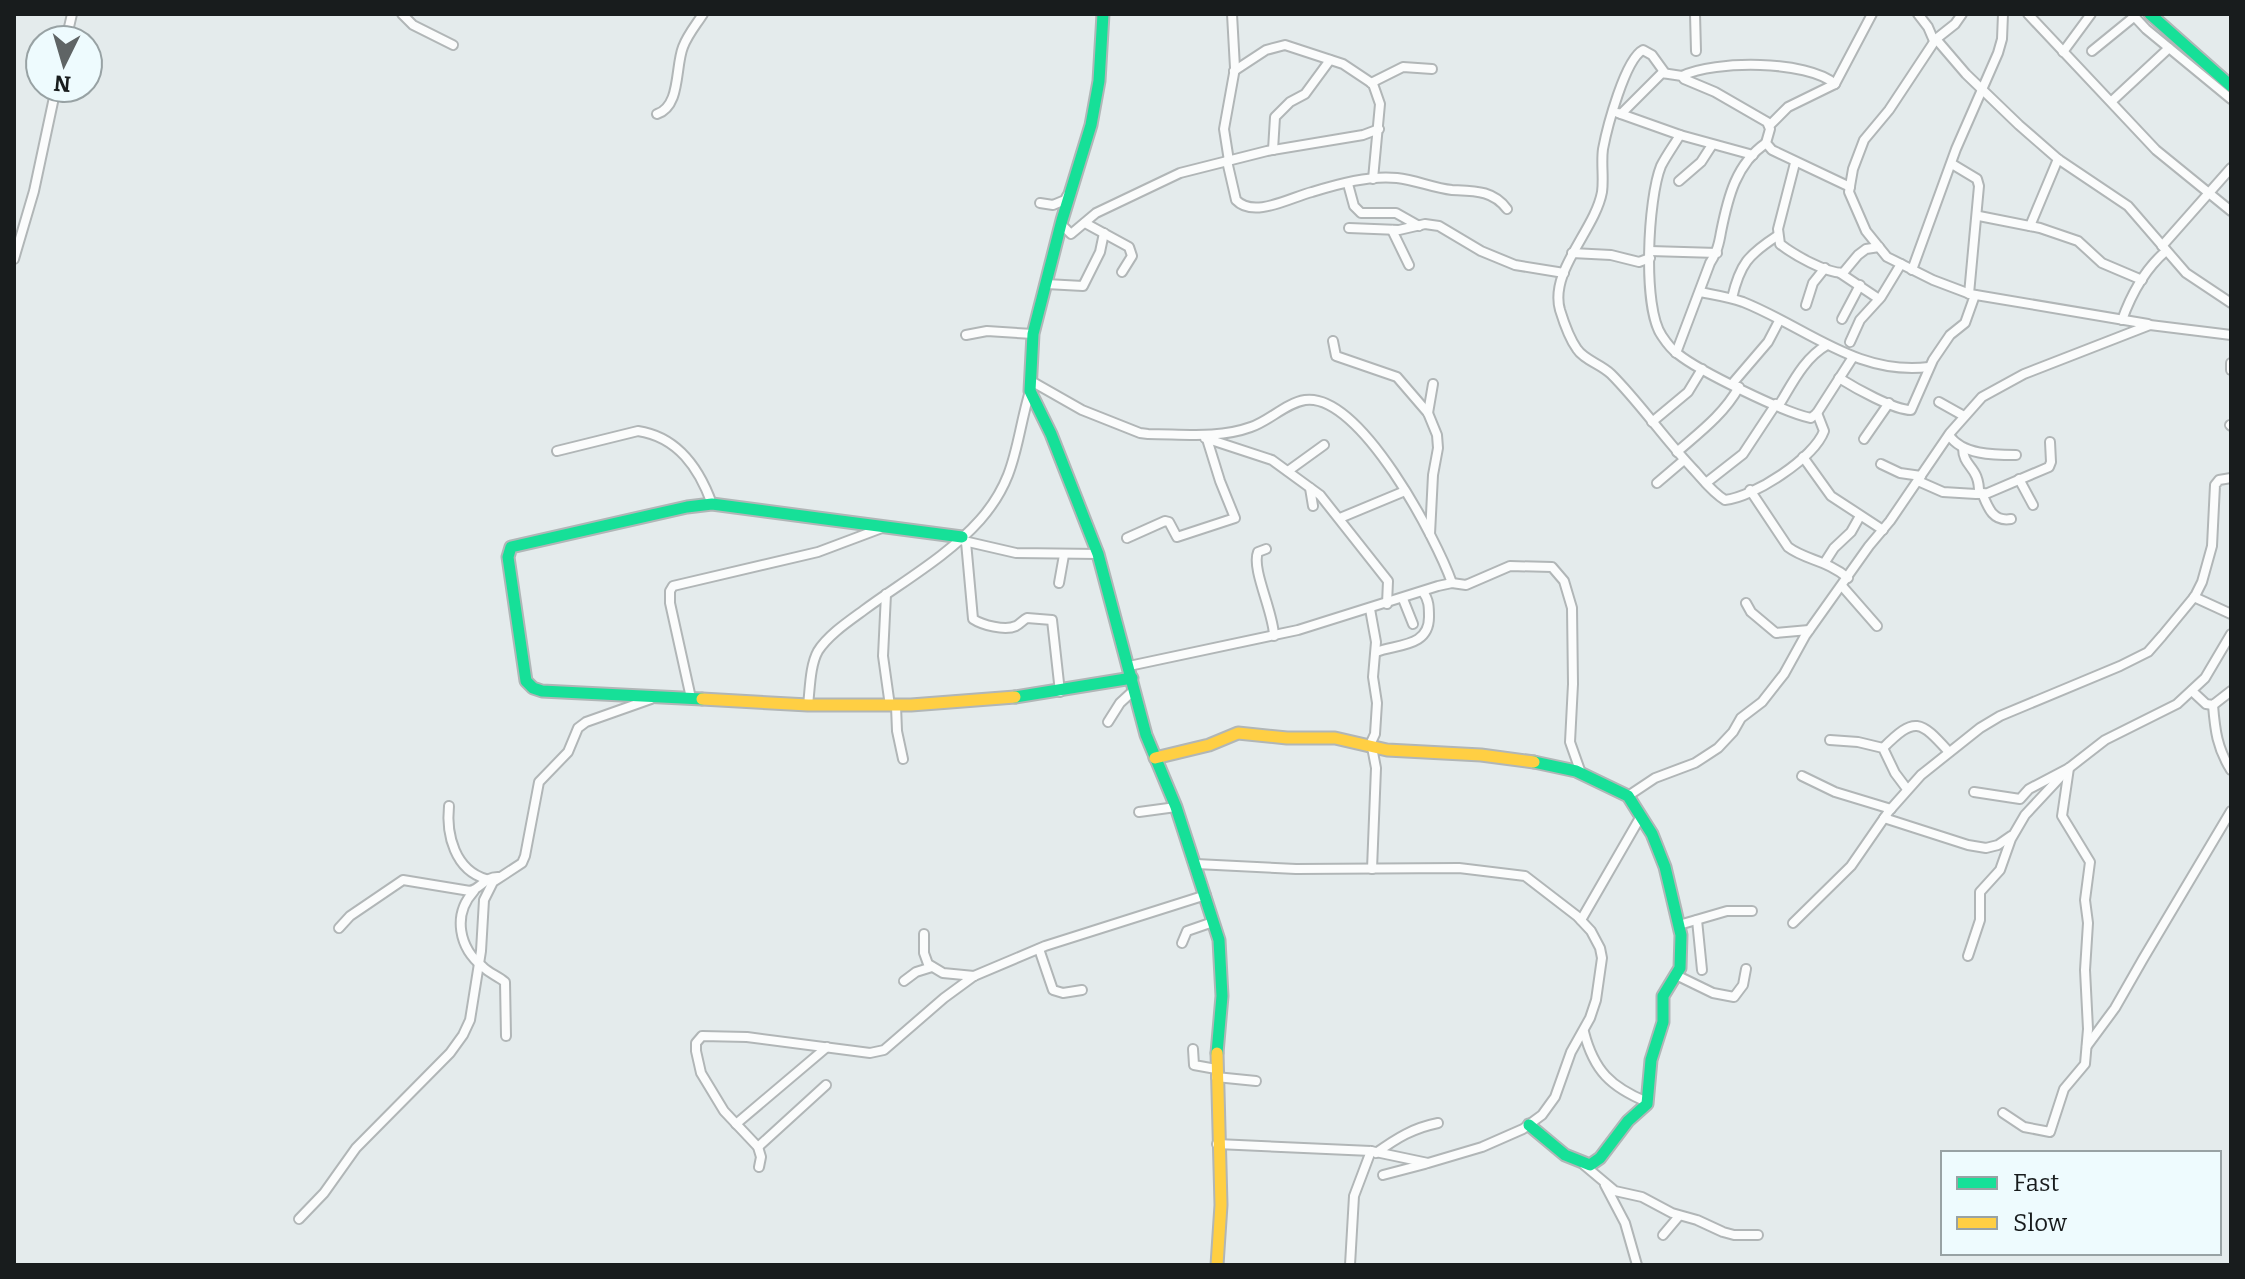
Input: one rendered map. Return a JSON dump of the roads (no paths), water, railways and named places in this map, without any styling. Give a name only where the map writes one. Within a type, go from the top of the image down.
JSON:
[{"type":"main road","points":[[1103,14],[1099,81],[1091,125],[1033,334],[1030,386],[1098,554],[1131,672],[1133,691],[1196,864],[1219,940],[1222,996],[1216,1073],[1221,1205],[1217,1265]]},
{"type":"main road","points":[[2150,14],[2231,86]]},
{"type":"main road","points":[[962,539],[712,504],[511,547],[508,551],[526,681],[542,691],[808,705],[893,706],[1060,692],[1131,672]]},
{"type":"main road","points":[[1155,758],[1209,745],[1238,733],[1287,738],[1335,738],[1371,747],[1545,763],[1581,773],[1628,796],[1652,834],[1665,867],[1682,950],[1676,975],[1663,996],[1663,1022],[1651,1060],[1647,1102],[1600,1158],[1590,1165],[1562,1153],[1529,1125]]},
{"type":"street","points":[[402,14],[413,25],[453,45]]},
{"type":"street","points":[[657,114],[669,107],[681,53],[688,35],[703,14]]},
{"type":"street","points":[[1232,14],[1234,71],[1224,129],[1236,200],[1244,207],[1265,206],[1313,191],[1373,179],[1397,178],[1437,188],[1477,191],[1499,199],[1507,209]]},
{"type":"street","points":[[1695,14],[1696,51]]},
{"type":"street","points":[[1676,353],[1710,263],[1717,253],[1733,184],[1741,167],[1766,143],[1770,125],[1788,107],[1835,84],[1872,14]]},
{"type":"street","points":[[1918,14],[1935,40],[1982,89],[2058,159],[2128,206],[2186,273],[2231,303]]},
{"type":"street","points":[[1962,14],[1935,40],[1894,102],[1864,140],[1853,169],[1850,187],[1858,218],[1887,257],[1972,294],[2150,325],[2231,335]]},
{"type":"street","points":[[1912,270],[2002,39],[2003,14]]},
{"type":"street","points":[[2063,52],[2091,14]]},
{"type":"street","points":[[2092,51],[2134,15],[2231,99]]},
{"type":"street","points":[[2035,16],[2063,52],[2156,150],[2231,211]]},
{"type":"street","points":[[1234,71],[1276,46],[1295,47],[1343,64],[1371,83],[1378,92],[1380,104],[1373,179]]},
{"type":"street","points":[[2112,101],[2169,48]]},
{"type":"street","points":[[1665,73],[1652,55],[1643,50],[1638,52],[1628,69],[1618,112],[1602,152],[1603,176],[1598,206],[1564,273],[1558,305],[1579,352],[1605,368],[1681,456],[1725,500],[1788,471],[1803,457],[1821,439],[1824,431],[1817,413]]},
{"type":"street","points":[[1273,150],[1275,117],[1290,102],[1305,94],[1330,60]]},
{"type":"street","points":[[1682,76],[1716,65],[1753,64],[1822,75],[1835,84]]},
{"type":"street","points":[[1371,83],[1403,67],[1432,69]]},
{"type":"street","points":[[1618,112],[1665,73],[1682,76],[1770,125]]},
{"type":"street","points":[[14,259],[34,191],[53,104]]},
{"type":"street","points":[[1618,112],[1680,135],[1753,155]]},
{"type":"street","points":[[1062,225],[1071,234],[1096,213],[1167,178],[1273,150],[1363,135],[1379,129]]},
{"type":"street","points":[[1680,135],[1661,167],[1652,213],[1649,281],[1657,327],[1676,353],[1702,369],[1804,417],[1814,417],[1853,357]]},
{"type":"street","points":[[1766,143],[1795,163],[1850,187]]},
{"type":"street","points":[[1679,181],[1701,162],[1712,145]]},
{"type":"street","points":[[2030,226],[2058,159]]},
{"type":"street","points":[[1795,163],[1778,242],[1788,250],[1840,273],[1879,299]]},
{"type":"street","points":[[1839,378],[1872,397],[1911,410],[1929,367],[1950,335],[1965,323],[1972,294],[1980,194],[1977,179],[1952,164]]},
{"type":"street","points":[[2122,320],[2135,289],[2231,168]]},
{"type":"street","points":[[1040,203],[1053,205],[1065,200],[1074,182]]},
{"type":"street","points":[[1348,184],[1354,206],[1361,213],[1396,213],[1419,226]]},
{"type":"street","points":[[1979,216],[2030,226],[2078,241],[2102,263],[2142,280]]},
{"type":"street","points":[[1085,223],[1129,247],[1132,253],[1122,272]]},
{"type":"street","points":[[1349,228],[1392,230],[1439,226],[1481,251],[1515,265],[1564,273]]},
{"type":"street","points":[[1392,230],[1409,265]]},
{"type":"street","points":[[1046,284],[1083,286],[1100,252],[1104,233]]},
{"type":"street","points":[[1732,298],[1746,260],[1777,236]]},
{"type":"street","points":[[1840,273],[1866,249],[1879,247]]},
{"type":"street","points":[[1572,253],[1611,255],[1639,262],[1650,254],[1717,253]]},
{"type":"street","points":[[1850,342],[1860,320],[1879,299],[1901,264]]},
{"type":"street","points":[[1806,305],[1813,283],[1825,268]]},
{"type":"street","points":[[1842,319],[1860,285]]},
{"type":"street","points":[[1700,292],[1732,298],[1853,357],[1904,368],[1929,367]]},
{"type":"street","points":[[1657,483],[1732,399],[1736,386],[1768,342],[1779,321]]},
{"type":"street","points":[[1628,796],[1655,778],[1695,763],[1725,743],[1741,718],[1762,702],[1784,674],[1809,630],[1949,435],[1992,390],[2024,374],[2150,325]]},
{"type":"street","points":[[966,335],[987,331],[1033,334]]},
{"type":"street","points":[[1333,341],[1336,356],[1397,377],[1428,413],[1437,435],[1438,448],[1433,475],[1430,534]]},
{"type":"street","points":[[1706,483],[1743,454],[1806,362],[1827,345]]},
{"type":"street","points":[[2231,363],[2231,370]]},
{"type":"street","points":[[1652,422],[1688,392],[1702,369]]},
{"type":"street","points":[[1428,413],[1433,384]]},
{"type":"street","points":[[808,705],[818,652],[848,622],[962,539],[980,519],[1007,479],[1017,454],[1030,386],[1140,433],[1202,437],[1246,429],[1302,400],[1322,402],[1360,430],[1380,452],[1430,534],[1452,583]]},
{"type":"street","points":[[1939,402],[1964,416]]},
{"type":"street","points":[[1864,439],[1889,403]]},
{"type":"street","points":[[557,451],[638,431],[651,433],[664,438],[696,468],[712,504]]},
{"type":"street","points":[[1949,435],[1956,445],[1963,448],[2016,455]]},
{"type":"street","points":[[1202,437],[1272,460],[1320,495],[1388,581],[1387,604]]},
{"type":"street","points":[[1127,538],[1165,521],[1169,522],[1177,537],[1235,518],[1202,437]]},
{"type":"street","points":[[1881,464],[1943,492],[1981,494],[2049,467],[2050,442]]},
{"type":"street","points":[[1288,471],[1324,445]]},
{"type":"street","points":[[1963,448],[1964,458],[1978,476],[1981,494],[1995,517],[2011,519]]},
{"type":"street","points":[[1803,457],[1831,496],[1883,530]]},
{"type":"street","points":[[1793,923],[1851,866],[1907,789],[1980,728],[2000,716],[2148,652],[2194,597],[2202,582],[2212,546],[2215,485],[2219,480],[2231,478]]},
{"type":"street","points":[[2019,479],[2033,505]]},
{"type":"street","points":[[1310,488],[1313,506]]},
{"type":"street","points":[[1750,490],[1788,547],[1796,553],[1825,562],[1845,582],[1877,626]]},
{"type":"street","points":[[1340,518],[1405,491]]},
{"type":"street","points":[[1825,562],[1851,532],[1860,516]]},
{"type":"street","points":[[691,698],[670,603],[673,586],[818,552],[882,528]]},
{"type":"street","points":[[962,539],[1016,553],[1098,554]]},
{"type":"street","points":[[962,539],[973,619],[1009,627],[1015,627],[1024,618],[1052,620],[1060,692]]},
{"type":"street","points":[[1266,549],[1258,552],[1255,559],[1269,605],[1274,636]]},
{"type":"street","points":[[1059,583],[1064,555]]},
{"type":"street","points":[[1131,672],[1274,636],[1452,583],[1466,585],[1510,566],[1546,566],[1558,571],[1570,594],[1573,684],[1570,742],[1581,773]]},
{"type":"street","points":[[1376,652],[1421,640],[1427,633],[1429,613],[1423,592]]},
{"type":"street","points":[[886,594],[882,647],[884,678],[903,759]]},
{"type":"street","points":[[2194,597],[2231,614]]},
{"type":"street","points":[[1403,599],[1413,624]]},
{"type":"street","points":[[1746,603],[1751,612],[1776,633],[1809,630]]},
{"type":"street","points":[[1370,609],[1376,652],[1373,677],[1377,703],[1371,747],[1376,768],[1372,869]]},
{"type":"street","points":[[1968,956],[1980,920],[1980,892],[2000,870],[2025,815],[2069,768],[2105,740],[2160,713],[2192,691],[2205,678],[2231,634]]},
{"type":"street","points":[[1108,722],[1120,703],[1133,691]]},
{"type":"street","points":[[2192,691],[2206,704],[2213,705],[2231,691]]},
{"type":"street","points":[[299,1219],[324,1193],[356,1148],[450,1053],[468,1025],[483,941],[482,906],[489,889],[499,877],[522,863],[528,847],[539,782],[568,752],[578,728],[586,722],[651,698]]},
{"type":"street","points":[[2213,705],[2216,741],[2231,770]]},
{"type":"street","points":[[1883,748],[1904,729],[1919,725],[1926,728],[1949,752]]},
{"type":"street","points":[[1830,740],[1883,748]]},
{"type":"street","points":[[1883,748],[1907,789]]},
{"type":"street","points":[[1974,792],[2020,799],[2038,783],[2069,768]]},
{"type":"street","points":[[2003,1113],[2035,1131],[2051,1131],[2059,1099],[2085,1064],[2088,923],[2085,900],[2090,862],[2062,816],[2069,768]]},
{"type":"street","points":[[1802,776],[1835,792],[1891,809]]},
{"type":"street","points":[[449,806],[449,836],[455,851],[469,870],[486,879]]},
{"type":"street","points":[[1139,812],[1176,807]]},
{"type":"street","points":[[2087,1046],[2130,984],[2231,811]]},
{"type":"street","points":[[1581,920],[1641,816]]},
{"type":"street","points":[[1884,818],[1986,848],[1998,845],[2014,834]]},
{"type":"street","points":[[1196,864],[1296,869],[1459,868],[1525,876],[1581,920],[1600,948],[1602,958],[1596,1000],[1550,1106],[1529,1125],[1482,1147],[1438,1162],[1383,1175]]},
{"type":"street","points":[[499,877],[486,879],[474,891],[463,906],[460,930],[467,949],[479,965],[505,982],[506,1036]]},
{"type":"street","points":[[339,928],[350,916],[403,880],[474,891]]},
{"type":"street","points":[[759,1167],[761,1157],[758,1147],[710,1091],[701,1073],[696,1051],[699,1038],[747,1037],[870,1053],[884,1050],[974,976],[1039,949],[1206,895]]},
{"type":"street","points":[[1679,925],[1727,911],[1752,911]]},
{"type":"street","points":[[1697,920],[1702,970]]},
{"type":"street","points":[[1182,943],[1187,931],[1213,922]]},
{"type":"street","points":[[924,934],[925,960],[932,967],[943,973],[974,976]]},
{"type":"street","points":[[1039,949],[1053,990],[1063,993],[1082,990]]},
{"type":"street","points":[[904,981],[916,972],[932,967]]},
{"type":"street","points":[[1676,975],[1713,993],[1734,997],[1743,985],[1746,969]]},
{"type":"street","points":[[1584,1032],[1589,1053],[1602,1074],[1623,1090],[1647,1102]]},
{"type":"street","points":[[736,1124],[827,1047]]},
{"type":"street","points":[[1193,1049],[1196,1067],[1256,1081]]},
{"type":"street","points":[[758,1147],[826,1085]]},
{"type":"street","points":[[1350,1265],[1354,1196],[1373,1152],[1423,1125],[1438,1123]]},
{"type":"street","points":[[1217,1144],[1373,1152],[1427,1163]]},
{"type":"street","points":[[1584,1165],[1615,1191],[1655,1202],[1679,1216],[1734,1235],[1758,1235]]},
{"type":"street","points":[[1605,1185],[1625,1223],[1637,1265]]},
{"type":"street","points":[[1663,1235],[1679,1216]]}]
